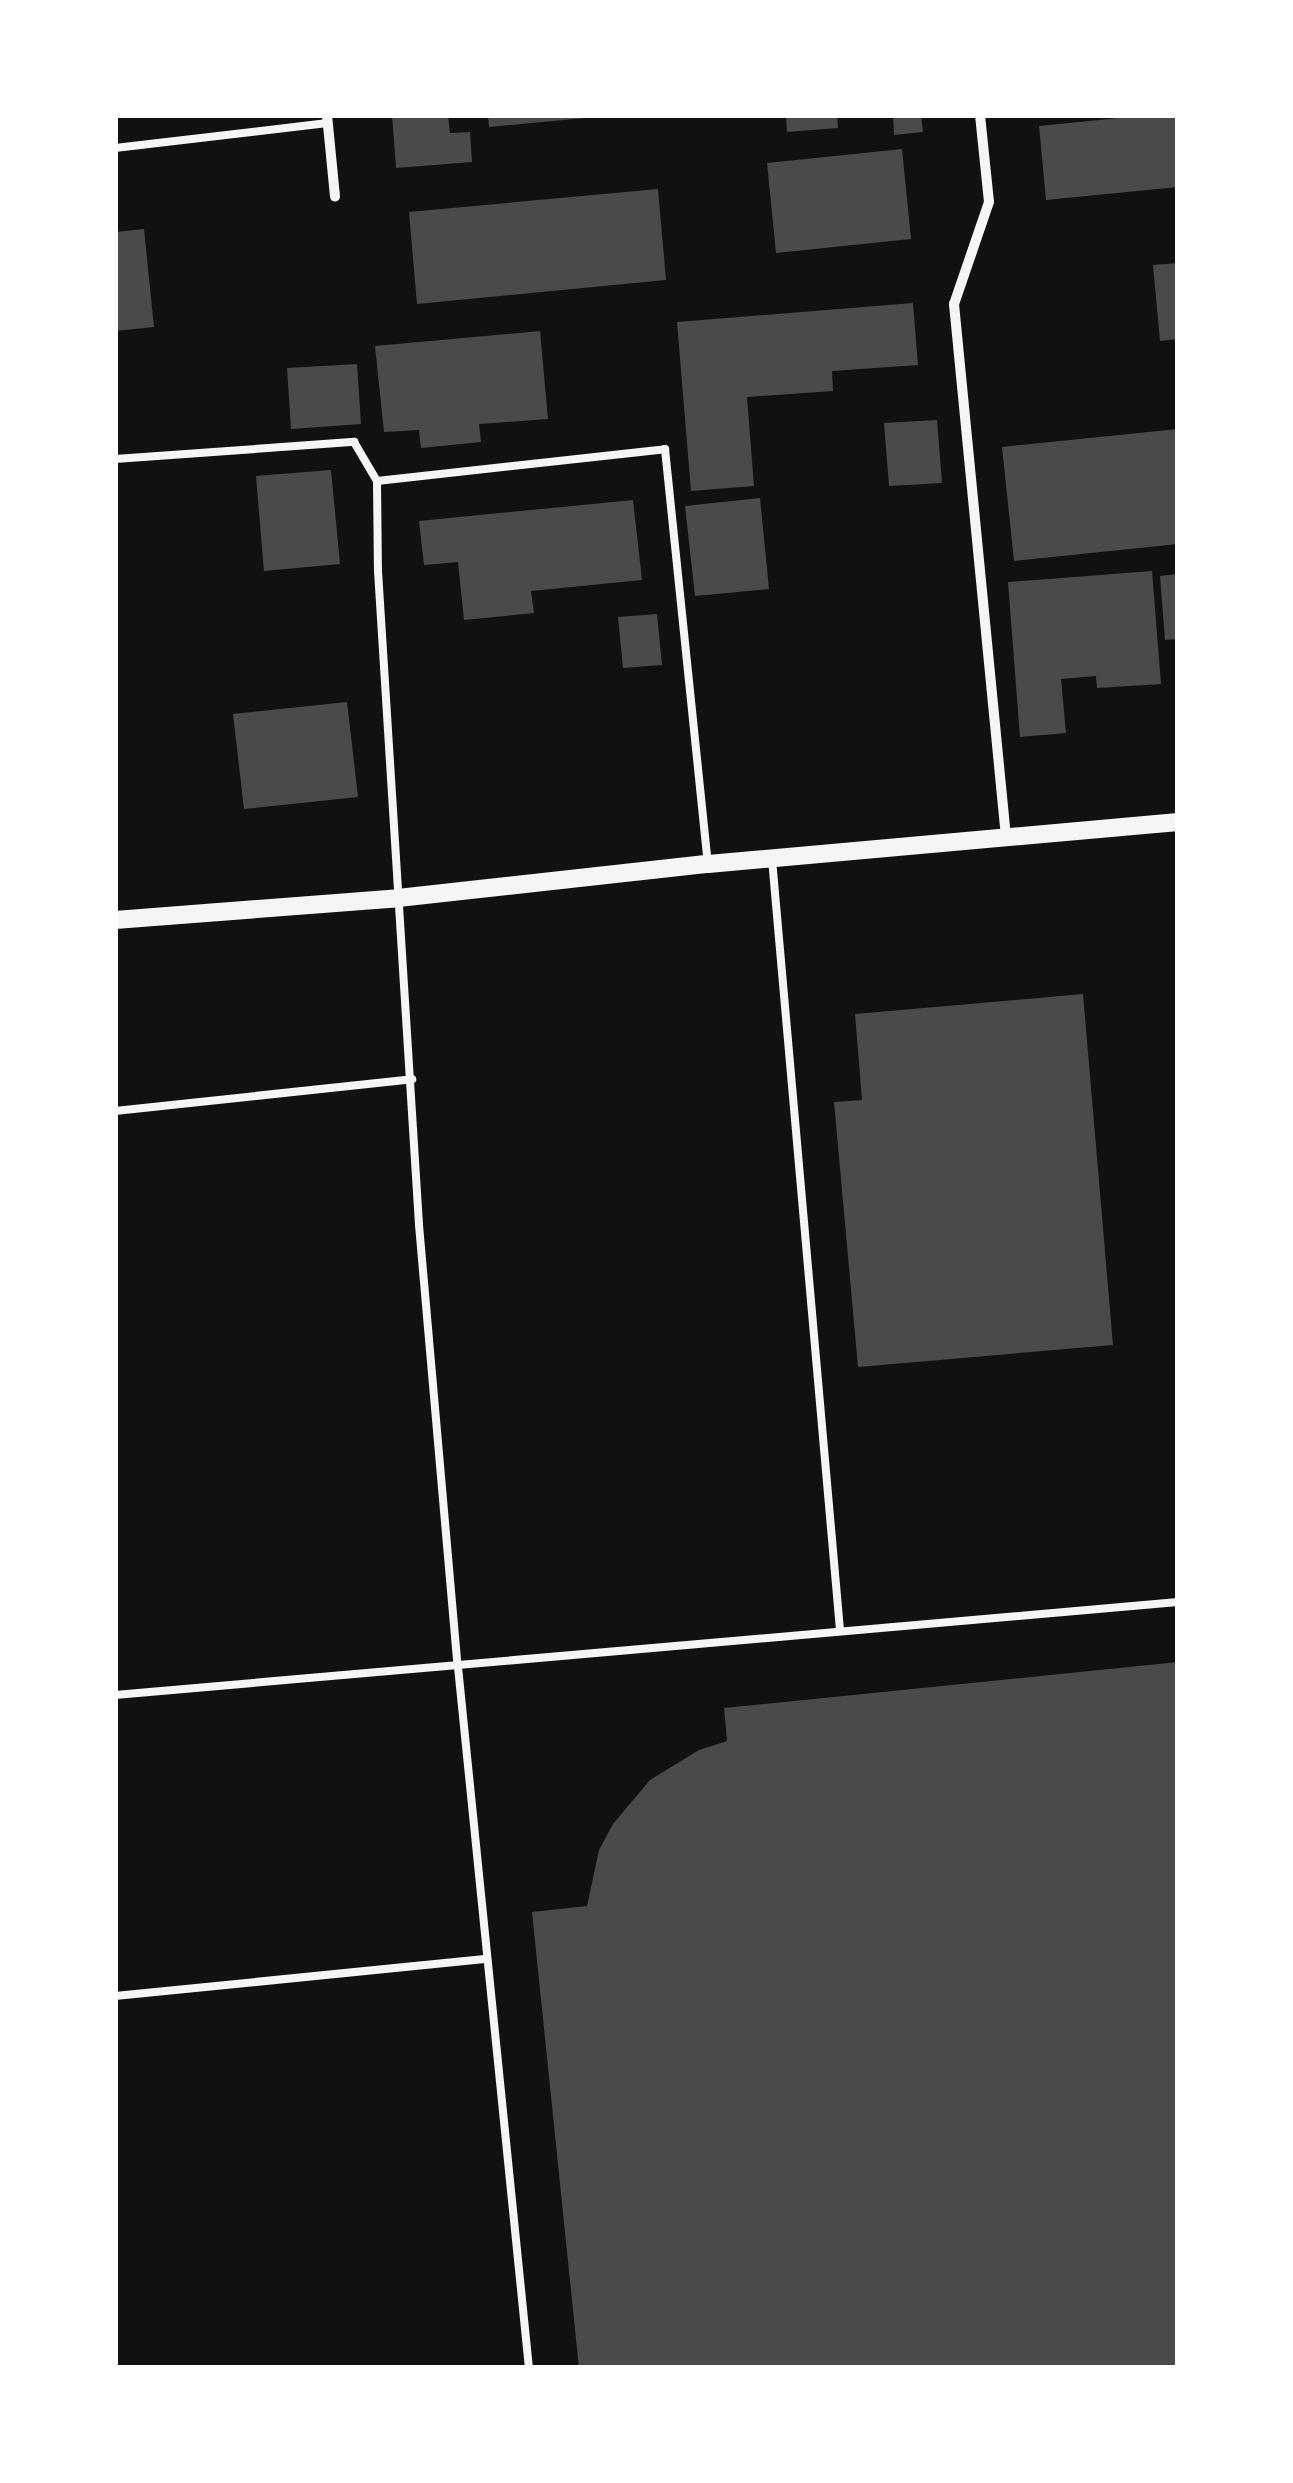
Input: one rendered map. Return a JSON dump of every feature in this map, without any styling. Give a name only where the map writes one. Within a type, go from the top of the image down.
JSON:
[{"type":"street","points":[[980,115],[989,202],[954,304],[1006,837]]},
{"type":"street","points":[[328,119],[335,197]]},
{"type":"street","points":[[115,920],[398,898],[708,864],[1178,822]]},
{"type":"lane","points":[[115,148],[328,119]]},
{"type":"lane","points":[[115,458],[354,442],[377,481],[419,1225],[458,1667],[530,2368]]},
{"type":"lane","points":[[377,481],[665,449],[708,864]]},
{"type":"lane","points":[[772,859],[840,1630]]},
{"type":"lane","points":[[115,1111],[412,1078]]},
{"type":"lane","points":[[115,1695],[1178,1602]]},
{"type":"lane","points":[[115,1996],[487,1959]]},
{"type":"building","points":[[392,115],[448,115],[450,133],[470,132],[472,162],[396,168]]},
{"type":"building","points":[[488,115],[585,115],[585,118],[489,127]]},
{"type":"building","points":[[786,115],[837,115],[838,128],[787,132]]},
{"type":"building","points":[[893,115],[921,115],[923,132],[894,135]]},
{"type":"building","points":[[1178,115],[1178,187],[1046,200],[1039,126]]},
{"type":"building","points":[[902,149],[911,239],[776,253],[767,163]]},
{"type":"building","points":[[658,189],[666,280],[417,304],[409,212]]},
{"type":"building","points":[[144,229],[154,327],[115,331],[115,232]]},
{"type":"building","points":[[1178,263],[1178,339],[1160,341],[1153,265]]},
{"type":"building","points":[[913,303],[918,365],[832,371],[833,391],[747,397],[754,486],[691,491],[677,322]]},
{"type":"building","points":[[540,331],[548,419],[479,424],[481,442],[421,448],[419,430],[384,432],[375,346]]},
{"type":"building","points":[[357,364],[361,424],[291,429],[287,368]]},
{"type":"building","points":[[937,420],[942,483],[889,486],[884,423]]},
{"type":"building","points":[[1178,429],[1178,544],[1014,561],[1002,447]]},
{"type":"building","points":[[331,470],[340,564],[264,571],[256,476]]},
{"type":"building","points":[[760,498],[769,589],[695,596],[685,506]]},
{"type":"building","points":[[633,500],[642,580],[531,591],[534,613],[464,620],[458,562],[424,565],[419,521]]},
{"type":"building","points":[[1152,571],[1161,684],[1097,688],[1096,676],[1061,679],[1066,733],[1020,737],[1008,582]]},
{"type":"building","points":[[1178,574],[1178,639],[1165,640],[1160,576]]},
{"type":"building","points":[[657,614],[662,665],[623,668],[618,617]]},
{"type":"building","points":[[347,702],[358,797],[244,809],[233,714]]},
{"type":"building","points":[[1083,994],[1113,1345],[858,1367],[834,1102],[862,1100],[855,1014]]},
{"type":"building","points":[[1178,1662],[1178,2368],[579,2368],[532,1912],[587,1906],[599,1850],[613,1824],[650,1780],[699,1750],[727,1741],[724,1708]]}]
